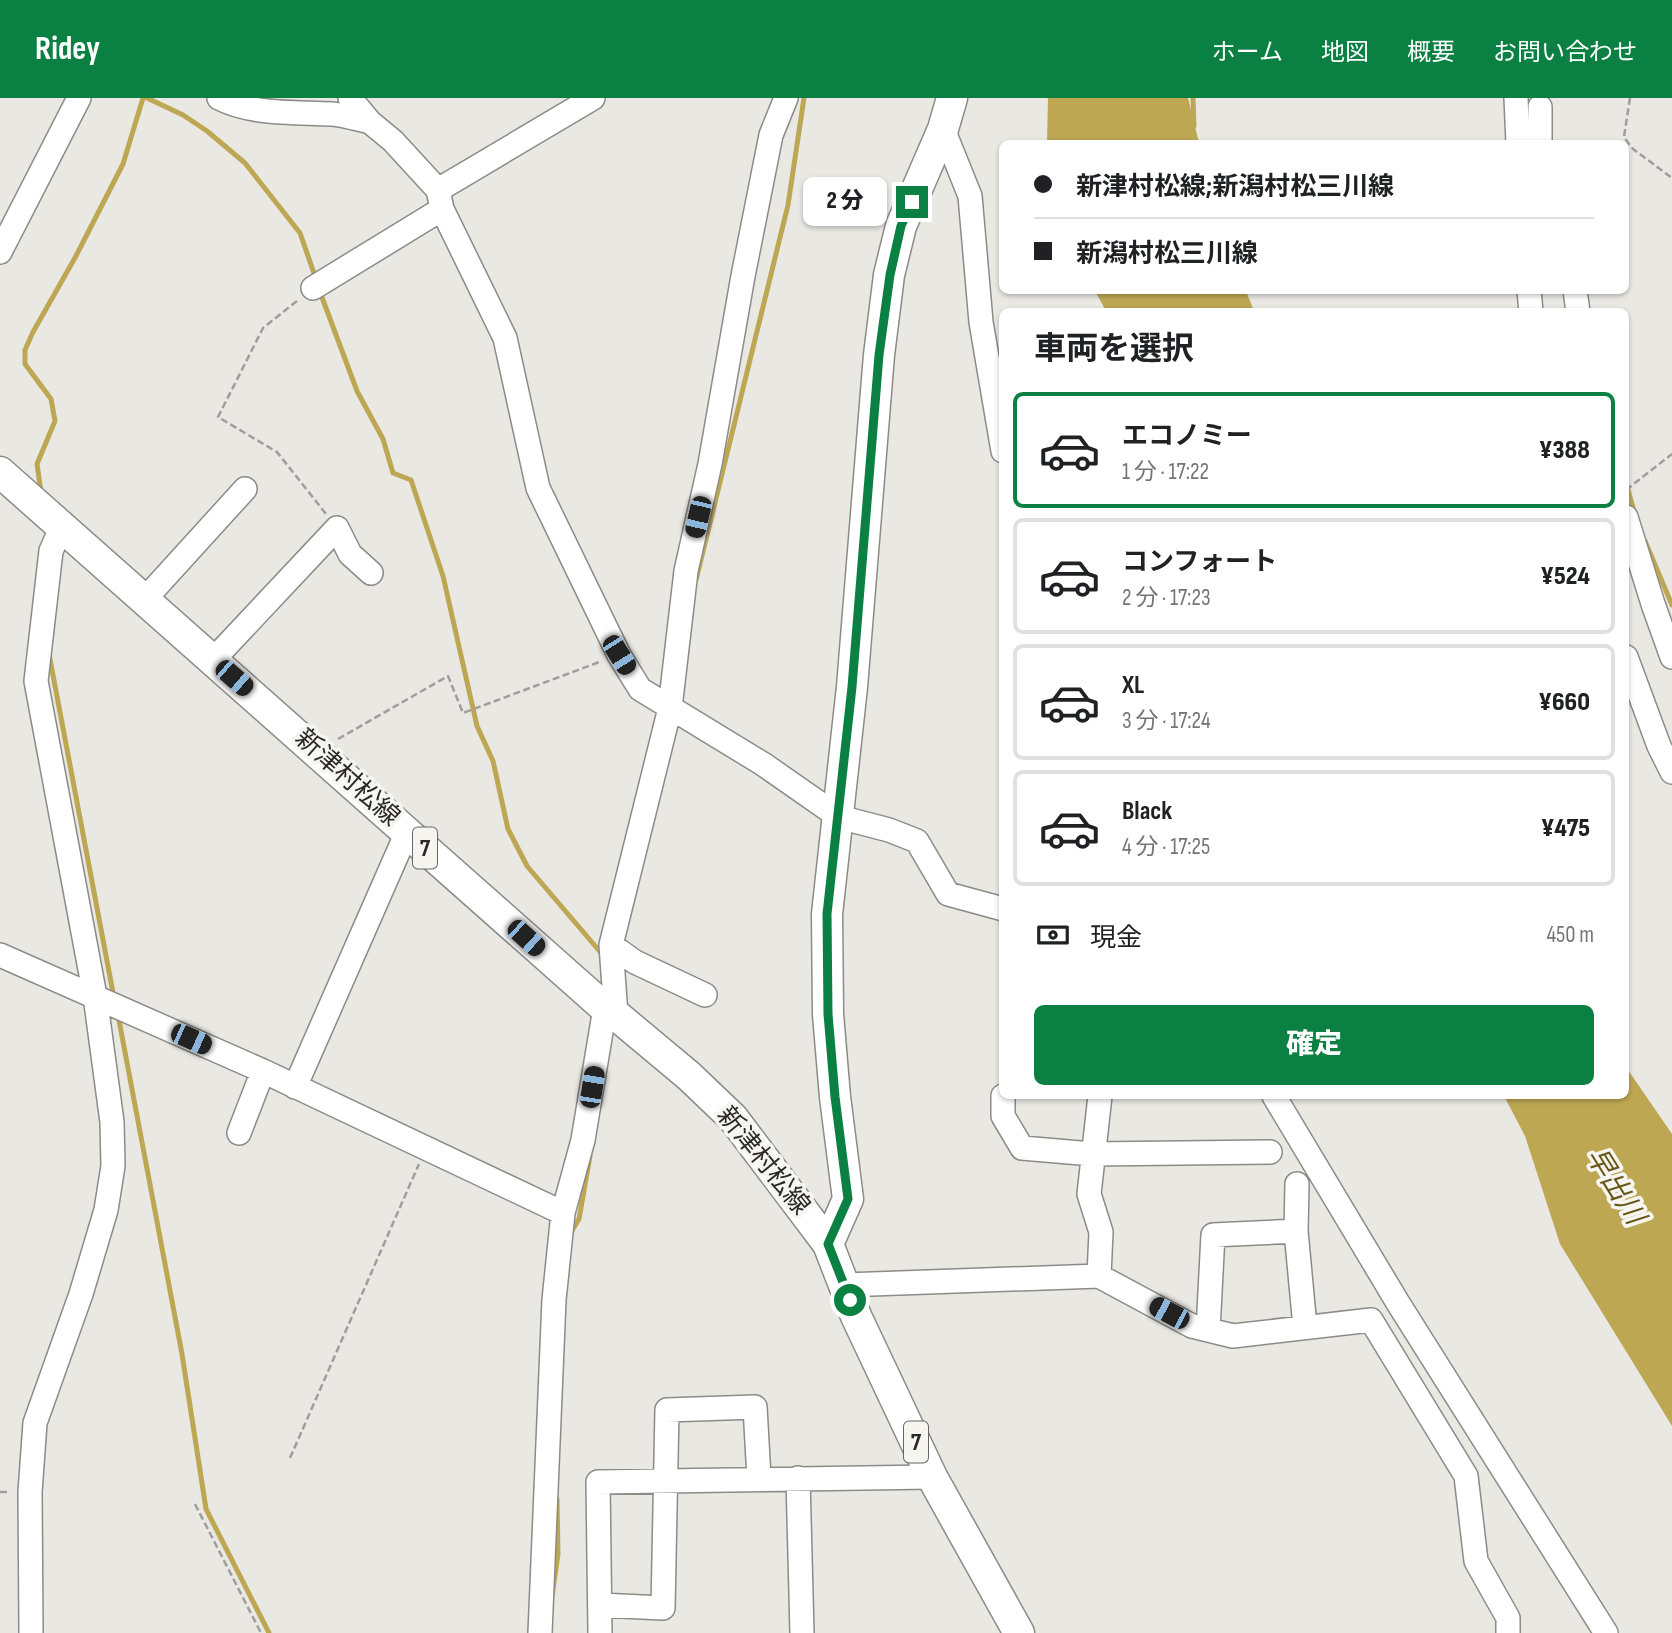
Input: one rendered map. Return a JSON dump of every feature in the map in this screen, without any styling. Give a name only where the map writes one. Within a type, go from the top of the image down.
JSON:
[{"type":"main road","points":[[828,1244],[848,1199],[828,1014],[827,914],[852,687],[879,355],[890,275],[901,226],[943,129],[952,98]]},
{"type":"main road","name":"新津村松線","points":[[0,472],[611,1011],[689,1076],[733,1118],[828,1244]]},
{"type":"main road","name":"7","points":[[828,1244],[856,1316],[932,1477],[1019,1633]]},
{"type":"street","points":[[0,252],[79,98]]},
{"type":"street","points":[[219,98],[234,106],[298,114],[335,114],[370,122]]},
{"type":"street","points":[[350,98],[370,122],[393,141],[440,200],[505,338],[538,488],[619,655],[640,689],[763,764],[839,817],[889,830],[917,841],[948,894],[999,908]]},
{"type":"street","points":[[313,288],[593,98]]},
{"type":"street","points":[[540,1633],[554,1300],[564,1213],[611,1011],[611,945],[670,708],[686,571],[710,464],[771,135],[786,98]]},
{"type":"street","points":[[1516,98],[1518,140]]},
{"type":"street","points":[[1540,107],[1541,140]]},
{"type":"street","points":[[943,129],[970,197],[981,322],[999,428]]},
{"type":"street","points":[[145,599],[245,489]]},
{"type":"street","points":[[31,1633],[30,1492],[35,1423],[85,1282],[106,1210],[113,1166],[112,1122],[95,996],[36,681],[51,551],[62,526]]},
{"type":"street","points":[[1629,527],[1672,657]]},
{"type":"street","points":[[213,660],[337,528],[350,554],[371,573]]},
{"type":"street","points":[[1629,665],[1659,746],[1672,772]]},
{"type":"street","points":[[295,1087],[407,832]]},
{"type":"street","points":[[611,945],[635,962],[705,995]]},
{"type":"street","points":[[0,955],[263,1071],[564,1213]]},
{"type":"street","points":[[239,1133],[263,1071]]},
{"type":"street","points":[[1003,1099],[1003,1116],[1022,1147],[1092,1154],[1270,1153]]},
{"type":"street","points":[[1099,1276],[1101,1232],[1088,1194],[1100,1099]]},
{"type":"street","points":[[1276,1099],[1398,1303],[1606,1633]]},
{"type":"street","points":[[1297,1184],[1296,1231],[1305,1328]]},
{"type":"street","points":[[1208,1330],[1213,1236],[1296,1231]]},
{"type":"street","points":[[844,1285],[1099,1276],[1192,1326],[1233,1335],[1371,1320],[1465,1476],[1476,1560],[1508,1618],[1508,1633]]},
{"type":"street","points":[[600,1605],[663,1608],[667,1410],[755,1407],[759,1478]]},
{"type":"street","points":[[600,1633],[598,1482],[932,1477]]},
{"type":"street","points":[[799,1478],[802,1633]]},
{"type":"path","points":[[1627,140],[1624,136],[1630,98]]},
{"type":"path","points":[[1629,143],[1672,178]]},
{"type":"path","points":[[313,288],[263,328],[218,417],[277,452],[337,528]]},
{"type":"path","points":[[1629,487],[1672,453]]},
{"type":"path","points":[[317,752],[448,676],[463,713],[619,655]]},
{"type":"path","points":[[290,1458],[426,1148]]},
{"type":"path","points":[[195,1504],[261,1633]]},
{"type":"water","points":[[1048,98],[1188,98],[1198,140],[1047,140]]},
{"type":"water","points":[[1097,294],[1247,294],[1253,308],[1104,308]]},
{"type":"water","name":"早出川","points":[[1629,1071],[1672,1134],[1672,1426],[1560,1244],[1525,1136],[1506,1099],[1629,1099]]},
{"type":"waterway","points":[[41,492],[37,464],[55,421],[51,399],[25,364],[25,350],[123,164],[143,98]]},
{"type":"waterway","points":[[147,98],[183,115],[245,163],[300,233],[316,279]]},
{"type":"waterway","points":[[696,580],[788,205],[804,98]]},
{"type":"waterway","points":[[1193,98],[1194,126]]},
{"type":"waterway","points":[[320,292],[357,391],[383,439],[393,473],[411,480],[443,576],[477,726],[493,761],[508,829],[527,866],[602,954]]},
{"type":"waterway","points":[[1629,494],[1635,515]]},
{"type":"waterway","points":[[1645,541],[1672,605]]},
{"type":"waterway","points":[[49,654],[114,998]]},
{"type":"waterway","points":[[118,1015],[182,1354],[206,1509],[269,1633]]},
{"type":"waterway","points":[[570,1234],[579,1219],[590,1156]]},
{"type":"waterway","points":[[552,1597],[558,1554],[557,1499]]},
{"type":"route","points":[[850,1300],[828,1244],[848,1199],[828,1014],[827,914],[852,687],[879,355],[890,275],[901,226],[912,202]]}]
